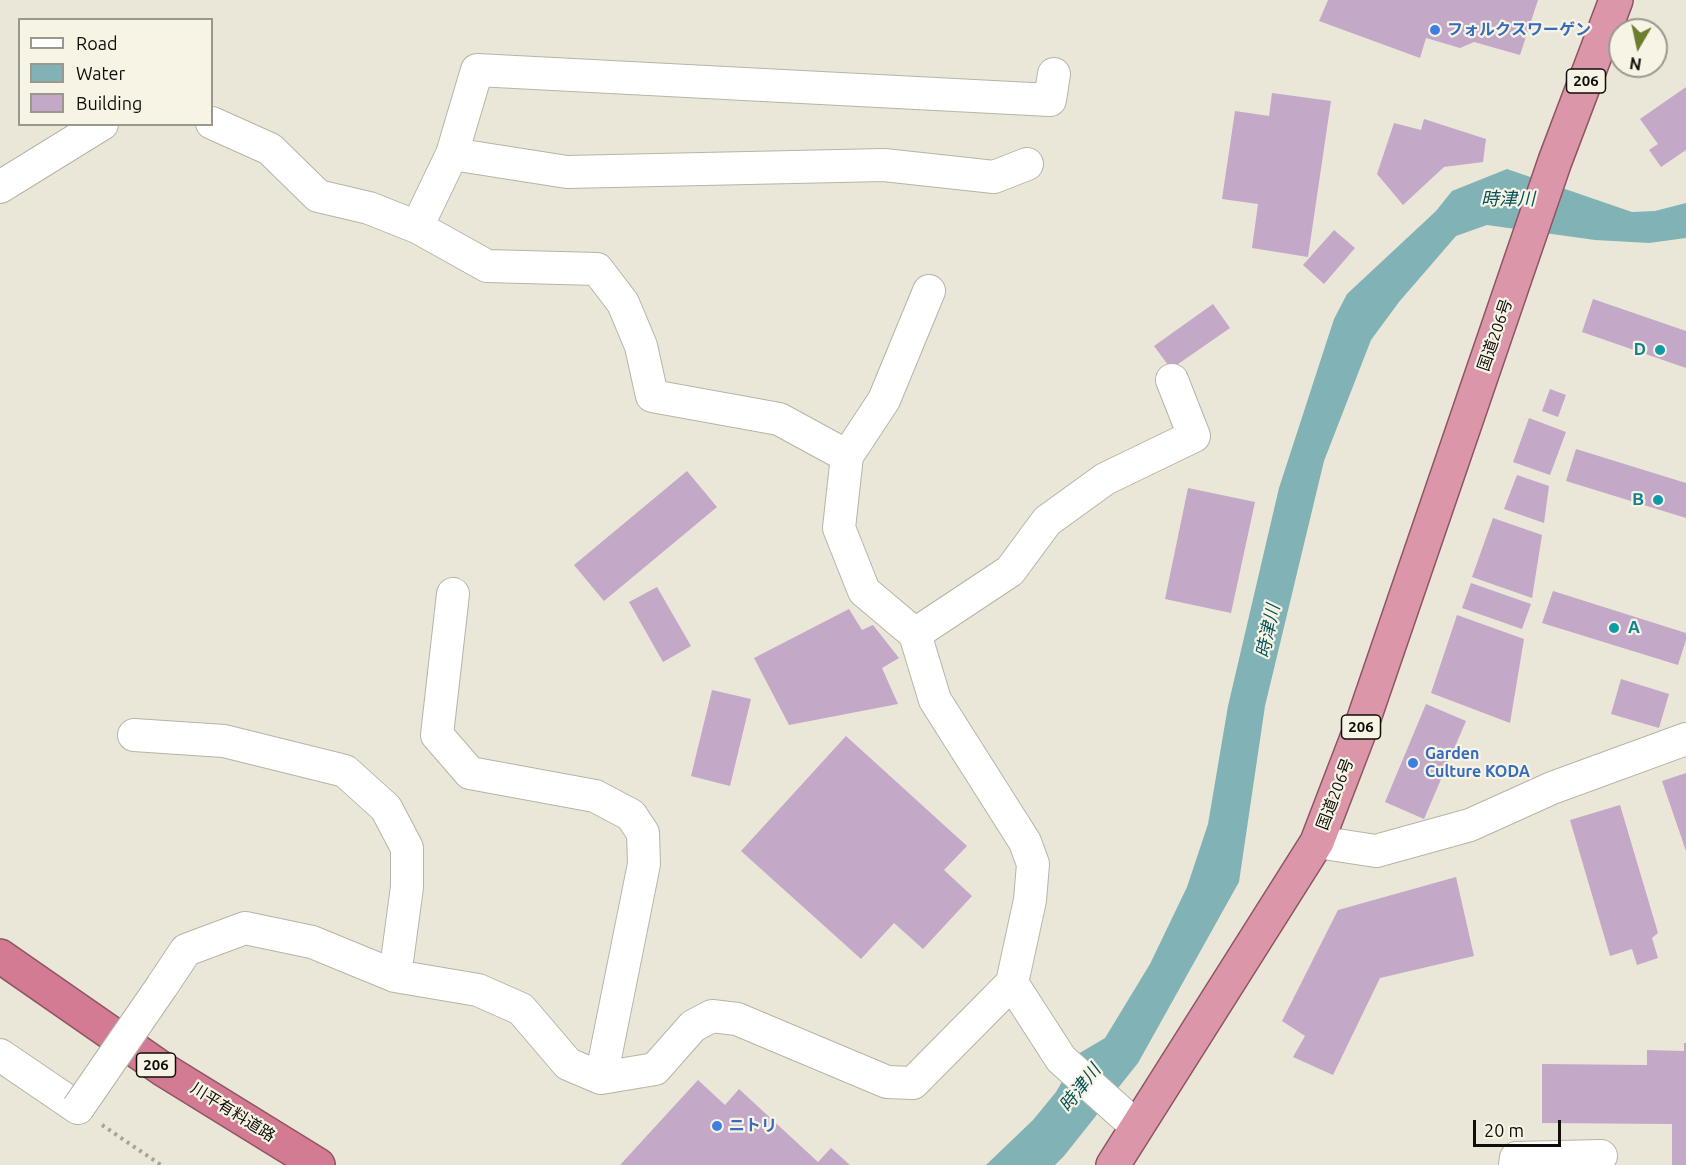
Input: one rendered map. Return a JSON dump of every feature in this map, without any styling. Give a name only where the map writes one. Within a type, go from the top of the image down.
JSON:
[{"type":"highway","name":"国道206号","points":[[1113,1165],[1126,1116],[1317,842],[1360,730],[1555,161],[1616,0]]},
{"type":"highway","name":"川平有料道路","points":[[0,956],[164,1070],[318,1165]]},
{"type":"highway","name":"川平有料道路","points":[[0,982],[172,1097],[280,1165]]},
{"type":"street","points":[[417,227],[452,154],[477,70],[1050,100],[1054,74]]},
{"type":"street","points":[[213,123],[270,149],[318,196],[369,208],[417,227],[487,266],[597,269],[623,303],[641,346],[652,396],[779,419],[847,456]]},
{"type":"street","points":[[0,187],[99,126]]},
{"type":"street","points":[[452,154],[567,172],[884,165],[994,177],[1027,164]]},
{"type":"street","points":[[0,1054],[78,1108],[186,950],[245,928],[312,942],[394,976],[478,990],[521,1009],[568,1064],[601,1078],[655,1070],[693,1026],[712,1016],[737,1019],[886,1082],[913,1083],[1012,983],[1030,900],[1033,864],[1024,842],[935,700],[915,634],[864,591],[839,528],[847,456],[884,400],[929,291]]},
{"type":"street","points":[[915,634],[1010,571],[1047,521],[1095,486],[1194,436],[1172,380]]},
{"type":"street","points":[[453,594],[437,735],[470,773],[595,796],[631,815],[643,833],[644,864],[601,1078]]},
{"type":"street","points":[[134,735],[224,741],[345,771],[386,808],[407,848],[407,887],[394,976]]},
{"type":"street","points":[[1317,842],[1376,851],[1470,825],[1552,788],[1686,739]]},
{"type":"street","points":[[1012,983],[1060,1059],[1126,1116]]},
{"type":"street","points":[[1515,1165],[1516,1158],[1601,1156]]},
{"type":"path","points":[[122,1138],[161,1165]]},
{"type":"water","name":"時津川","points":[[1507,169],[1632,212],[1655,211],[1686,203],[1686,238],[1649,243],[1595,240],[1487,225],[1456,236],[1399,302],[1371,340],[1324,461],[1265,706],[1239,882],[1138,1063],[1064,1156],[1055,1165],[986,1165],[1033,1120],[1056,1092],[1078,1054],[1105,1038],[1150,964],[1187,887],[1208,824],[1228,706],[1279,488],[1334,319],[1347,294],[1436,211],[1452,191]]},
{"type":"building","name":"フォルクスワーゲン","points":[[1328,0],[1538,0],[1520,55],[1474,42],[1460,48],[1426,38],[1420,58],[1319,21]]},
{"type":"building","points":[[1686,87],[1686,150],[1661,167],[1649,150],[1658,144],[1640,119]]},
{"type":"building","points":[[1272,93],[1331,101],[1308,257],[1252,248],[1258,204],[1222,199],[1235,111],[1269,116]]},
{"type":"building","points":[[1424,119],[1486,139],[1483,162],[1444,167],[1403,205],[1377,174],[1394,123],[1421,130]]},
{"type":"building","points":[[1334,230],[1355,248],[1324,284],[1303,265]]},
{"type":"building","name":"Ｄ","points":[[1593,299],[1686,331],[1686,368],[1582,332]]},
{"type":"building","points":[[1213,304],[1230,328],[1171,369],[1154,346]]},
{"type":"building","points":[[1550,389],[1566,395],[1558,417],[1542,411]]},
{"type":"building","points":[[1529,418],[1566,432],[1550,475],[1513,462]]},
{"type":"building","name":"Ｂ","points":[[1576,449],[1686,483],[1686,518],[1566,481]]},
{"type":"building","points":[[687,471],[717,507],[604,601],[574,565]]},
{"type":"building","points":[[1517,475],[1549,486],[1544,523],[1504,509]]},
{"type":"building","points":[[1188,488],[1255,502],[1231,613],[1165,599]]},
{"type":"building","points":[[1493,518],[1542,535],[1532,598],[1472,577]]},
{"type":"building","points":[[1471,583],[1531,604],[1522,629],[1462,608]]},
{"type":"building","points":[[657,587],[691,646],[663,662],[629,602]]},
{"type":"building","name":"Ａ","points":[[1553,591],[1686,633],[1678,665],[1542,623]]},
{"type":"building","points":[[849,609],[862,630],[873,625],[899,658],[882,668],[898,704],[789,725],[754,658]]},
{"type":"building","points":[[1457,615],[1524,639],[1510,723],[1431,693]]},
{"type":"building","points":[[1621,679],[1669,694],[1659,728],[1611,714]]},
{"type":"building","points":[[712,690],[751,699],[730,786],[691,776]]},
{"type":"building","points":[[1426,704],[1466,721],[1424,819],[1385,802]]},
{"type":"building","points":[[846,736],[967,846],[944,870],[972,896],[923,949],[894,923],[861,959],[741,851]]},
{"type":"building","points":[[1686,773],[1686,851],[1662,781]]},
{"type":"building","points":[[1620,805],[1658,933],[1652,938],[1658,958],[1637,965],[1632,949],[1610,956],[1570,820]]},
{"type":"building","points":[[1456,877],[1474,956],[1380,978],[1333,1075],[1293,1057],[1305,1036],[1282,1021],[1338,910]]},
{"type":"building","points":[[1684,1043],[1686,1043],[1686,1165],[1672,1165],[1672,1124],[1542,1123],[1542,1064],[1647,1065],[1647,1050],[1684,1051]]},
{"type":"building","name":"ニトリ","points":[[698,1080],[725,1105],[739,1089],[818,1162],[831,1148],[850,1165],[620,1165]]},
{"type":"place","name":"フォルクスワーゲン","points":[[1435,30]]},
{"type":"place","name":"Ｄ","points":[[1660,350]]},
{"type":"place","name":"Ｂ","points":[[1658,500]]},
{"type":"place","name":"Ａ","points":[[1614,628]]},
{"type":"place","name":"Garden Culture KODA","points":[[1413,763]]},
{"type":"place","name":"ニトリ","points":[[717,1126]]}]
